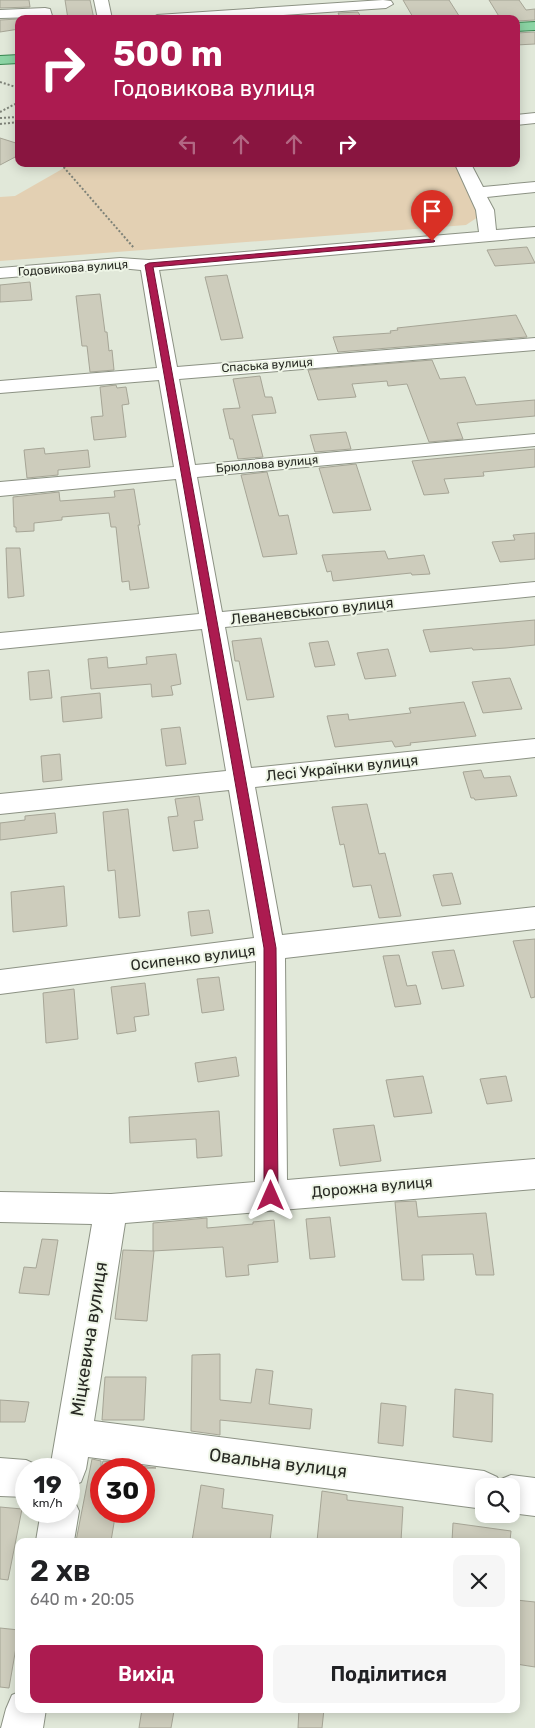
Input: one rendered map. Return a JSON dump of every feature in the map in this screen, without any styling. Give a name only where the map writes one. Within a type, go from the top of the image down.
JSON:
[{"type":"main road","points":[[520,27],[535,26]]},
{"type":"main road","points":[[0,60],[15,59]]},
{"type":"street","points":[[101,0],[104,15]]},
{"type":"street","points":[[199,15],[305,5],[385,2],[392,15]]},
{"type":"street","points":[[0,14],[45,12],[45,15]]},
{"type":"street","points":[[520,120],[535,118]]},
{"type":"street","points":[[464,167],[485,210],[488,236]]},
{"type":"street","points":[[477,193],[535,187]]},
{"type":"street","name":"Годовикова вулиця","points":[[0,273],[120,263],[149,265],[535,232]]},
{"type":"street","points":[[149,265],[270,948],[271,1196]]},
{"type":"street","name":"Спаська вулиця","points":[[0,388],[535,344]]},
{"type":"street","name":"Брюллова вулиця","points":[[0,489],[535,440]]},
{"type":"street","name":"Леваневського вулиця","points":[[0,641],[535,589]]},
{"type":"street","name":"Лесі Українки вулиця","points":[[0,804],[535,748]]},
{"type":"street","name":"Осипенко вулиця","points":[[0,982],[270,948],[535,918]]},
{"type":"street","name":"Дорожна вулиця","points":[[0,1207],[111,1209],[535,1174]]},
{"type":"street","name":"Міцкевича вулиця","points":[[70,1453],[111,1209]]},
{"type":"street","name":"Овальна вулиця","points":[[70,1453],[475,1489]]},
{"type":"street","points":[[0,1477],[15,1478]]},
{"type":"street","points":[[520,1495],[535,1497]]},
{"type":"street","points":[[56,1538],[58,1523]]},
{"type":"street","points":[[22,1728],[25,1713]]},
{"type":"path","points":[[0,82],[15,87]]},
{"type":"path","points":[[0,112],[15,104]]},
{"type":"path","points":[[0,118],[15,117]]},
{"type":"path","points":[[0,124],[15,122]]},
{"type":"path","points":[[64,167],[149,265]]},
{"type":"shaded area","points":[[66,167],[457,167],[477,210],[478,217],[466,225],[0,261],[0,197],[15,196]]},
{"type":"building","points":[[0,0],[29,0],[30,7],[0,8]]},
{"type":"building","points":[[65,0],[90,0],[93,15],[67,15]]},
{"type":"building","points":[[403,0],[449,0],[458,15],[412,15]]},
{"type":"building","points":[[489,0],[519,0],[526,10],[535,9],[535,20],[520,21],[520,15],[498,15]]},
{"type":"building","points":[[358,12],[360,15],[339,15],[338,13]]},
{"type":"building","points":[[15,19],[15,30],[0,32],[0,20]]},
{"type":"building","points":[[535,32],[535,44],[520,45],[520,33]]},
{"type":"building","points":[[0,138],[15,143],[15,157],[0,165]]},
{"type":"building","points":[[527,247],[535,263],[495,266],[487,250]]},
{"type":"building","points":[[227,275],[243,338],[221,340],[205,277]]},
{"type":"building","points":[[30,282],[32,300],[0,302],[0,285]]},
{"type":"building","points":[[100,294],[105,332],[107,332],[109,351],[112,350],[114,370],[90,372],[87,346],[82,346],[76,296]]},
{"type":"building","points":[[516,315],[527,337],[338,352],[333,337],[391,333],[390,331],[398,330],[397,328]]},
{"type":"building","points":[[432,360],[440,379],[465,377],[476,405],[535,400],[535,416],[457,423],[463,439],[429,442],[407,384],[388,386],[387,381],[352,384],[356,397],[318,400],[308,370]]},
{"type":"building","points":[[260,376],[265,397],[272,397],[276,413],[252,415],[263,457],[238,459],[233,439],[230,439],[223,409],[240,408],[233,379]]},
{"type":"building","points":[[116,385],[117,388],[126,387],[129,404],[122,405],[126,437],[94,440],[91,417],[103,416],[100,387]]},
{"type":"building","points":[[346,432],[351,449],[315,452],[310,435]]},
{"type":"building","points":[[44,448],[45,454],[88,450],[90,467],[58,470],[58,475],[27,478],[24,450]]},
{"type":"building","points":[[535,449],[535,467],[483,472],[484,476],[444,479],[449,493],[424,495],[412,461]]},
{"type":"building","points":[[356,464],[371,510],[333,513],[319,468]]},
{"type":"building","points":[[267,472],[279,516],[288,515],[297,554],[263,557],[241,475]]},
{"type":"building","points":[[134,489],[149,588],[130,590],[129,581],[122,582],[116,527],[111,527],[109,513],[62,517],[62,520],[34,523],[34,531],[16,532],[16,527],[14,527],[13,497],[59,492],[60,501],[115,497],[114,491]]},
{"type":"building","points":[[535,533],[535,559],[500,562],[492,542],[515,540],[513,535]]},
{"type":"building","points":[[6,548],[20,548],[24,596],[8,598]]},
{"type":"building","points":[[385,551],[388,559],[424,555],[430,574],[412,575],[411,573],[333,581],[331,571],[327,572],[322,555]]},
{"type":"building","points":[[535,620],[535,645],[506,648],[473,650],[472,648],[430,652],[423,630]]},
{"type":"building","points":[[261,638],[274,697],[247,700],[239,661],[235,661],[232,641]]},
{"type":"building","points":[[328,641],[335,665],[315,667],[309,643]]},
{"type":"building","points":[[388,649],[396,676],[365,679],[357,653]]},
{"type":"building","points":[[176,654],[181,684],[171,686],[173,695],[152,697],[151,684],[91,689],[88,659],[107,657],[108,668],[147,664],[146,657]]},
{"type":"building","points":[[49,670],[52,698],[30,700],[28,672]]},
{"type":"building","points":[[510,678],[522,709],[483,713],[472,682]]},
{"type":"building","points":[[100,693],[102,718],[63,722],[61,697]]},
{"type":"building","points":[[464,702],[476,736],[410,743],[411,745],[395,747],[392,741],[335,747],[327,716],[348,714],[349,720],[411,713],[409,708]]},
{"type":"building","points":[[180,727],[186,764],[166,766],[161,729]]},
{"type":"building","points":[[60,754],[62,780],[43,782],[41,756]]},
{"type":"building","points":[[481,770],[484,778],[510,776],[517,796],[475,800],[471,798],[463,772]]},
{"type":"building","points":[[199,796],[203,820],[194,821],[198,848],[173,851],[168,817],[178,816],[175,799]]},
{"type":"building","points":[[367,804],[379,854],[385,853],[401,916],[379,918],[371,885],[353,887],[344,844],[340,845],[332,807]]},
{"type":"building","points":[[128,809],[140,916],[119,918],[115,870],[108,871],[103,812]]},
{"type":"building","points":[[55,813],[57,833],[0,840],[0,823],[25,820],[25,816]]},
{"type":"building","points":[[452,873],[461,904],[442,906],[433,875]]},
{"type":"building","points":[[64,886],[67,926],[13,932],[11,892]]},
{"type":"building","points":[[209,910],[213,933],[191,936],[188,912]]},
{"type":"building","points":[[535,939],[535,997],[531,998],[513,941]]},
{"type":"building","points":[[454,950],[464,986],[442,989],[432,952]]},
{"type":"building","points":[[399,955],[407,986],[416,985],[421,1004],[395,1007],[383,956]]},
{"type":"building","points":[[219,977],[224,1010],[202,1013],[197,979]]},
{"type":"building","points":[[145,983],[149,1015],[134,1017],[136,1031],[117,1034],[111,987]]},
{"type":"building","points":[[74,989],[78,1039],[46,1043],[43,993]]},
{"type":"building","points":[[236,1057],[239,1076],[198,1082],[195,1063]]},
{"type":"building","points":[[423,1076],[432,1113],[394,1117],[386,1080]]},
{"type":"building","points":[[506,1076],[512,1101],[487,1104],[480,1079]]},
{"type":"building","points":[[219,1111],[222,1156],[197,1158],[196,1139],[130,1143],[129,1117]]},
{"type":"building","points":[[374,1125],[381,1161],[340,1166],[333,1129]]},
{"type":"building","points":[[416,1201],[418,1217],[486,1213],[494,1275],[476,1275],[473,1254],[422,1255],[424,1280],[402,1280],[395,1202]]},
{"type":"building","points":[[330,1217],[335,1257],[310,1259],[306,1219]]},
{"type":"building","points":[[207,1218],[207,1228],[274,1220],[278,1262],[248,1265],[249,1275],[226,1277],[223,1247],[153,1251],[153,1223]]},
{"type":"building","points":[[42,1239],[58,1240],[49,1295],[19,1293],[24,1267],[36,1268]]},
{"type":"building","points":[[123,1250],[154,1251],[147,1321],[115,1319]]},
{"type":"building","points":[[220,1354],[220,1400],[251,1403],[256,1369],[273,1371],[269,1404],[312,1409],[310,1429],[220,1420],[220,1435],[191,1431],[192,1355]]},
{"type":"building","points":[[105,1377],[146,1377],[144,1420],[102,1420]]},
{"type":"building","points":[[455,1389],[493,1394],[492,1442],[453,1437]]},
{"type":"building","points":[[0,1400],[29,1402],[25,1422],[0,1422]]},
{"type":"building","points":[[381,1403],[406,1406],[403,1446],[378,1443]]},
{"type":"building","points":[[90,1469],[90,1523],[114,1523],[112,1538],[77,1538]]},
{"type":"building","points":[[201,1485],[224,1489],[222,1508],[273,1515],[270,1538],[192,1538]]},
{"type":"building","points":[[322,1491],[347,1495],[347,1500],[403,1507],[401,1538],[317,1538]]},
{"type":"building","points":[[0,1507],[15,1508],[15,1523],[19,1523],[8,1580],[0,1579]]},
{"type":"building","points":[[453,1523],[511,1531],[510,1538],[452,1538]]},
{"type":"building","points":[[520,1600],[535,1602],[535,1667],[520,1665]]},
{"type":"building","points":[[0,1628],[15,1630],[15,1653],[9,1688],[0,1687]]},
{"type":"building","points":[[141,1713],[174,1713],[171,1728],[139,1728]]},
{"type":"building","points":[[299,1713],[324,1713],[322,1728],[298,1728]]},
{"type":"route","points":[[271,1196],[270,948],[149,265],[432,241]]}]
